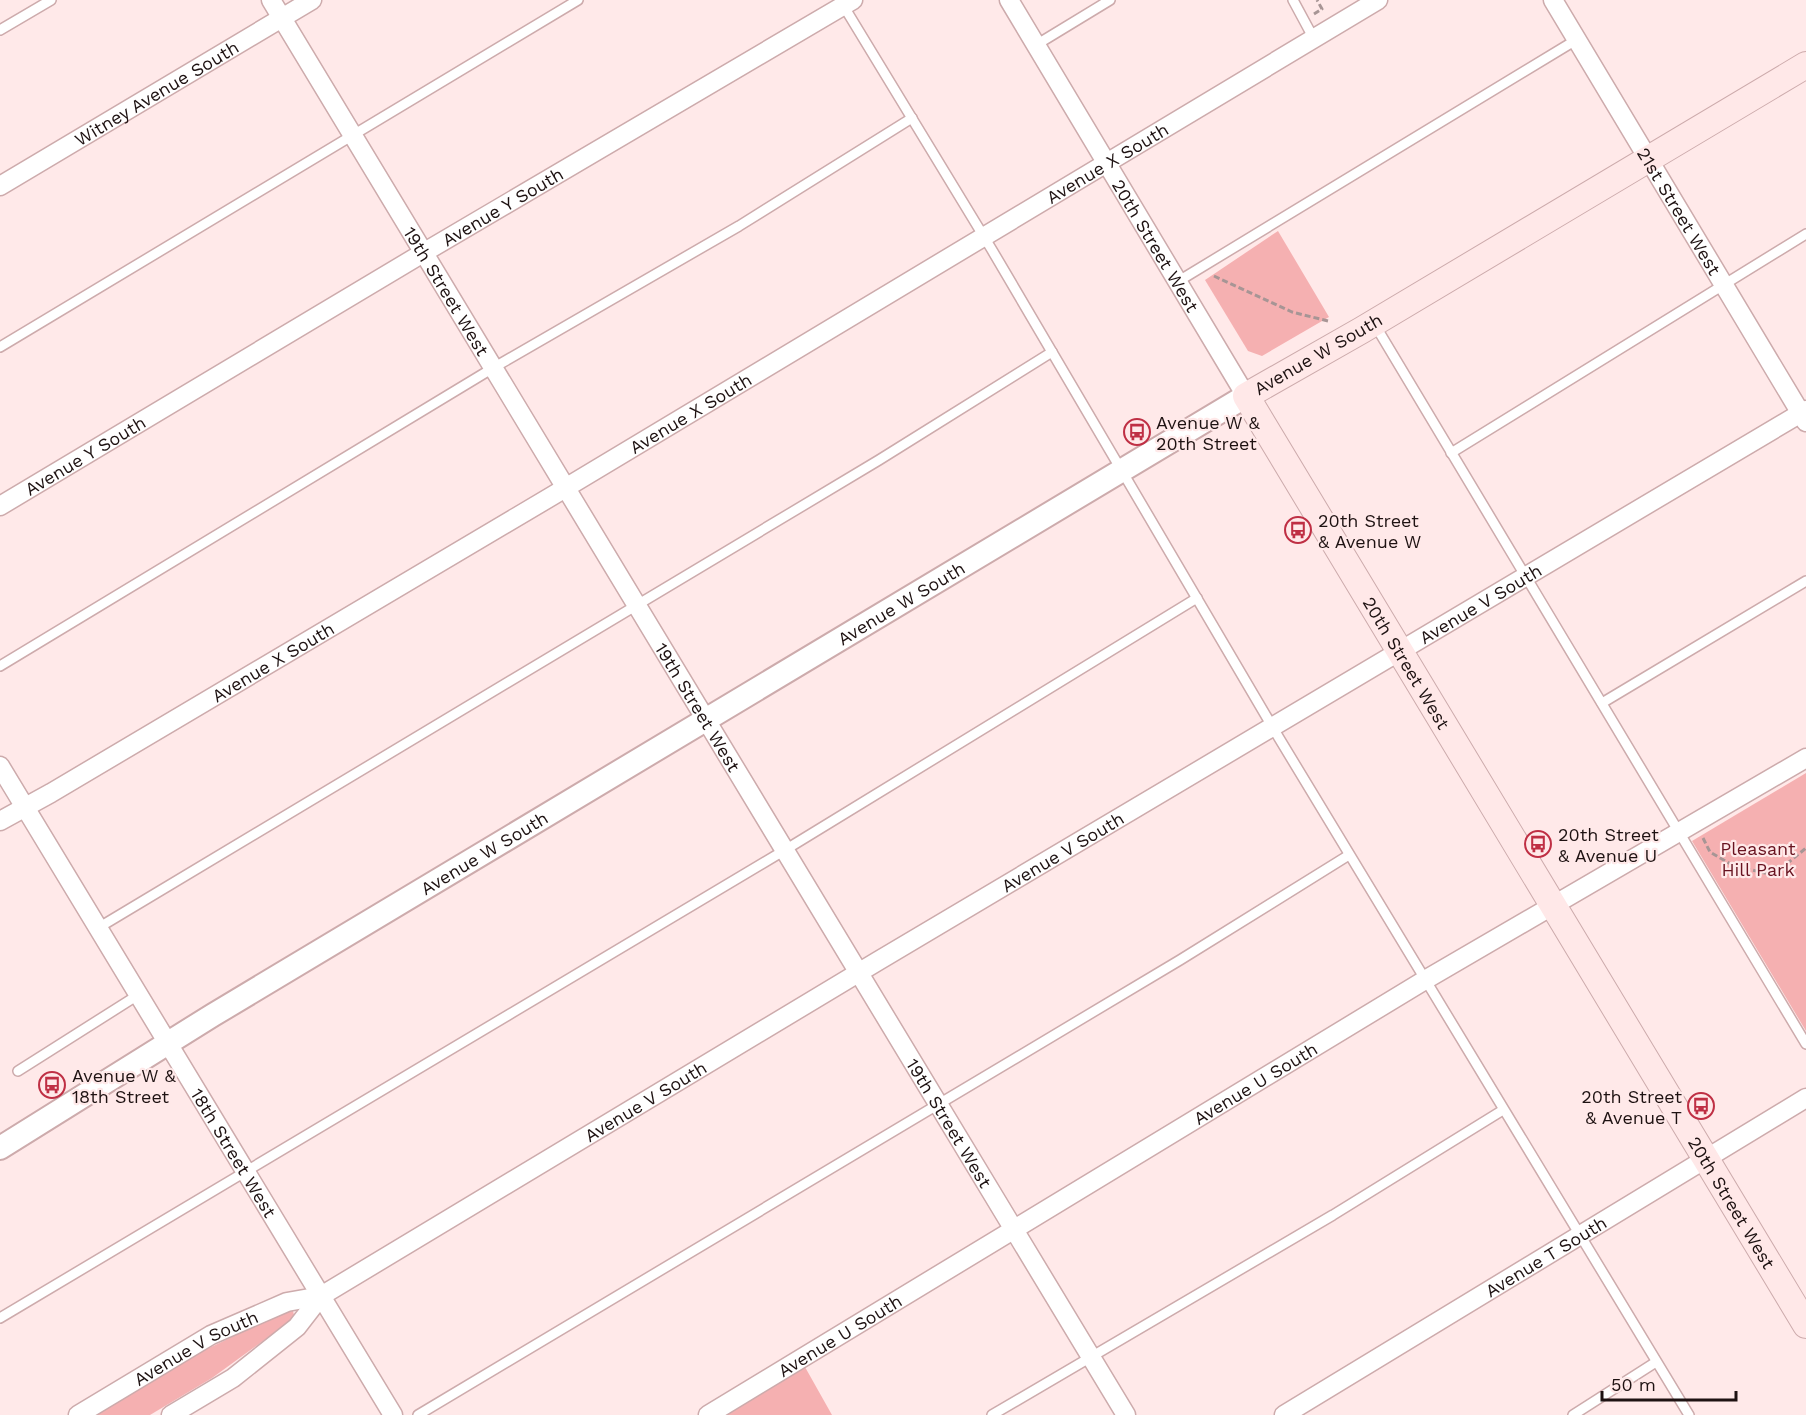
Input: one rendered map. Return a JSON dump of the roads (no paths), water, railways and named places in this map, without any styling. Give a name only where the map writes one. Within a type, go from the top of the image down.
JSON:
[{"type":"main road","name":"Avenue W South","points":[[1246,396],[1374,323],[1806,65]]},
{"type":"main road","name":"20th Street West","points":[[1246,396],[1806,1325]]},
{"type":"street","name":"19th Street West","points":[[271,0],[1126,1415]]},
{"type":"street","name":"Witney Avenue South","points":[[0,186],[312,0]]},
{"type":"street","name":"20th Street West","points":[[1009,0],[1246,396]]},
{"type":"street","name":"Avenue X South","points":[[0,821],[566,488],[1378,0]]},
{"type":"street","name":"21st Street West","points":[[1552,0],[1647,160],[1804,415]]},
{"type":"street","name":"Avenue Y South","points":[[0,506],[846,2]]},
{"type":"street","name":"Avenue W South","points":[[0,1148],[213,1015],[1246,396]]},
{"type":"street","name":"Avenue V South","points":[[78,1415],[211,1335],[287,1302],[321,1296],[1524,576],[1804,415]]},
{"type":"street","name":"Avenue U South","points":[[708,1415],[1425,980],[1553,904],[1683,837],[1806,758]]},
{"type":"street","name":"18th Street West","points":[[0,766],[393,1415]]},
{"type":"street","name":"Avenue T South","points":[[1284,1415],[1806,1098]]},
{"type":"street","name":"Avenue V South","points":[[171,1415],[233,1378],[297,1327],[321,1296]]},
{"type":"lane","points":[[0,30],[51,0]]},
{"type":"lane","points":[[0,347],[351,134],[578,0]]},
{"type":"lane","points":[[1036,45],[1110,0]]},
{"type":"lane","points":[[1293,0],[1314,39]]},
{"type":"lane","points":[[846,2],[1272,728],[1689,1415]]},
{"type":"lane","points":[[1177,282],[1576,40]]},
{"type":"lane","points":[[0,666],[493,368],[739,226],[912,118]]},
{"type":"lane","points":[[1451,453],[1806,234]]},
{"type":"lane","points":[[1374,323],[1806,1044]]},
{"type":"lane","points":[[98,928],[879,460],[1052,352]]},
{"type":"lane","points":[[1602,703],[1806,581]]},
{"type":"lane","points":[[0,1318],[785,850],[1197,598]]},
{"type":"lane","points":[[418,1415],[1170,966],[1349,855]]},
{"type":"lane","points":[[18,1071],[138,995]]},
{"type":"lane","points":[[992,1415],[1333,1215],[1503,1110]]},
{"type":"lane","points":[[1573,1415],[1656,1362]]},
{"type":"place","name":"Avenue W & 20th Street","points":[[1137,432]]},
{"type":"place","name":"20th Street & Avenue W","points":[[1298,530]]},
{"type":"place","name":"20th Street & Avenue U","points":[[1538,844]]},
{"type":"place","name":"Avenue W & 18th Street","points":[[52,1085]]},
{"type":"place","name":"20th Street & Avenue T","points":[[1701,1106]]},
{"type":"park label","name":"Pleasant Hill Park","points":[[1758,858]]}]
